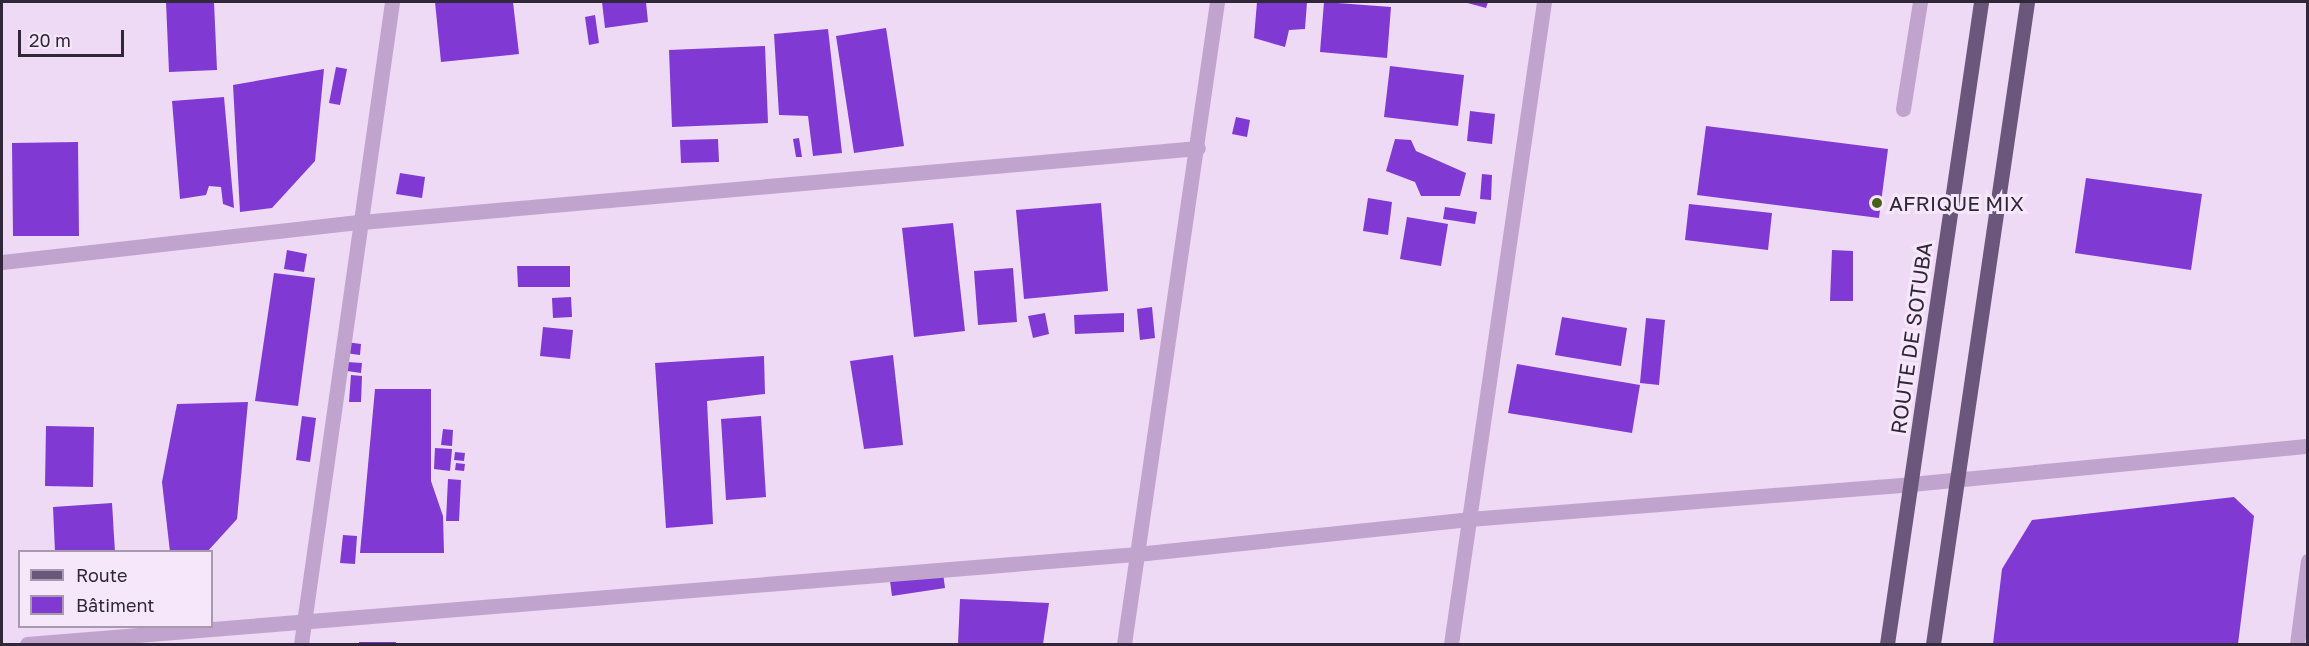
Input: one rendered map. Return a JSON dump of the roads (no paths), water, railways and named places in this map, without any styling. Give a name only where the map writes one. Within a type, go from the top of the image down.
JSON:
[{"type":"main road","name":"ROUTE DE SOTUBA","points":[[1887,645],[1981,2]]},
{"type":"main road","points":[[1933,645],[2027,2]]},
{"type":"street","points":[[301,645],[392,2]]},
{"type":"street","points":[[1124,645],[1198,148],[1217,2]]},
{"type":"street","points":[[1451,645],[1544,2]]},
{"type":"street","points":[[1903,109],[1920,2]]},
{"type":"street","points":[[2,262],[361,222],[1198,148]]},
{"type":"street","points":[[27,645],[305,620],[1137,554],[1469,519],[1958,480],[2307,446]]},
{"type":"street","points":[[2297,645],[2307,561]]},
{"type":"place","name":"AFRIQUE MIX","points":[[1877,203]]}]
